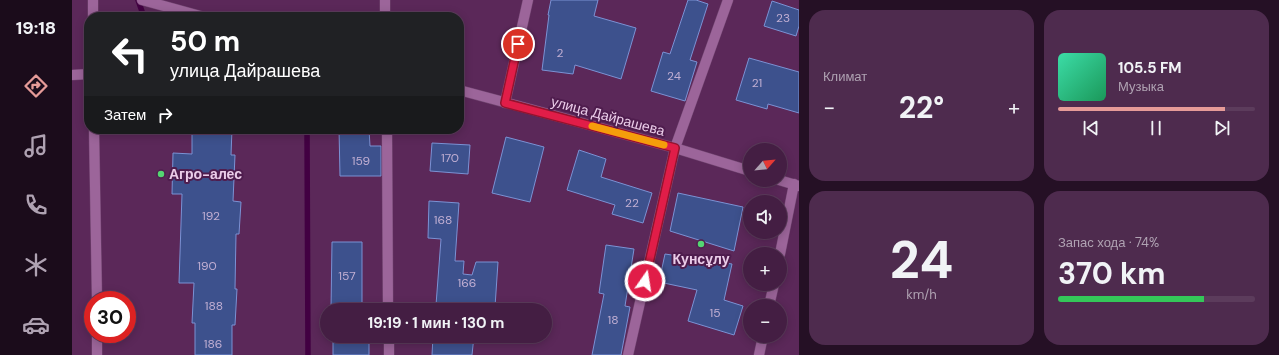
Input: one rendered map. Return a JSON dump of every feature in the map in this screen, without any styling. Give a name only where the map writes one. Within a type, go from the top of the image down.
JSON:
[{"type":"street","points":[[93,0],[93,12]]},
{"type":"street","points":[[142,0],[186,12]]},
{"type":"street","points":[[385,0],[386,12]]},
{"type":"street","points":[[505,103],[528,0]]},
{"type":"street","points":[[628,355],[675,148],[728,0]]},
{"type":"street","points":[[72,75],[84,74]]},
{"type":"street","name":"улица Дайрашева","points":[[464,91],[675,148],[743,169]]},
{"type":"street","points":[[94,134],[97,291]]},
{"type":"street","points":[[387,134],[388,303]]},
{"type":"street","points":[[782,247],[796,185]]},
{"type":"street","points":[[97,343],[97,355]]},
{"type":"street","points":[[389,343],[389,355]]},
{"type":"street","points":[[759,355],[762,343]]},
{"type":"building","points":[[551,0],[598,0],[594,16],[636,28],[621,79],[575,65],[573,74],[542,70]]},
{"type":"building","points":[[688,0],[696,0],[708,4],[690,60],[697,62],[685,101],[651,91],[663,52],[670,54]]},
{"type":"building","points":[[772,1],[799,10],[799,26],[796,36],[764,26]]},
{"type":"building","points":[[749,58],[799,72],[799,113],[768,104],[767,109],[736,100]]},
{"type":"building","points":[[192,134],[232,134],[231,155],[235,155],[233,201],[241,202],[239,234],[236,234],[235,289],[237,289],[235,325],[232,325],[232,355],[195,355],[195,323],[192,323],[194,283],[179,283],[182,194],[172,194],[173,153],[192,154]]},
{"type":"building","points":[[339,134],[369,134],[370,146],[381,146],[381,176],[340,176]]},
{"type":"building","points":[[506,137],[544,147],[530,202],[492,193]]},
{"type":"building","points":[[432,143],[470,145],[468,174],[430,171]]},
{"type":"building","points":[[579,150],[606,159],[601,177],[652,193],[643,223],[612,214],[615,205],[567,190]]},
{"type":"building","points":[[678,193],[743,207],[734,251],[670,231]]},
{"type":"building","points":[[429,201],[459,203],[455,261],[464,261],[463,274],[472,275],[476,262],[498,262],[495,303],[436,303],[441,239],[428,238]]},
{"type":"building","points":[[332,242],[362,242],[362,303],[331,303]]},
{"type":"building","points":[[606,245],[634,249],[625,306],[630,307],[621,355],[592,355],[604,294],[599,293]]},
{"type":"building","points":[[665,254],[732,264],[724,300],[743,306],[734,335],[688,321],[697,290],[659,282]]},
{"type":"building","points":[[333,343],[369,343],[369,355],[333,355]]},
{"type":"building","points":[[433,343],[473,343],[472,355],[432,355]]},
{"type":"waterway","points":[[138,0],[142,12]]},
{"type":"waterway","points":[[307,134],[308,355]]},
{"type":"slow traffic","points":[[592,126],[664,145]]},
{"type":"place","name":"Агро-алес","points":[[161,174]]},
{"type":"place","name":"Кунсұлу","points":[[701,244]]},
{"type":"route","points":[[518,44],[505,103],[675,148],[645,281]]}]
